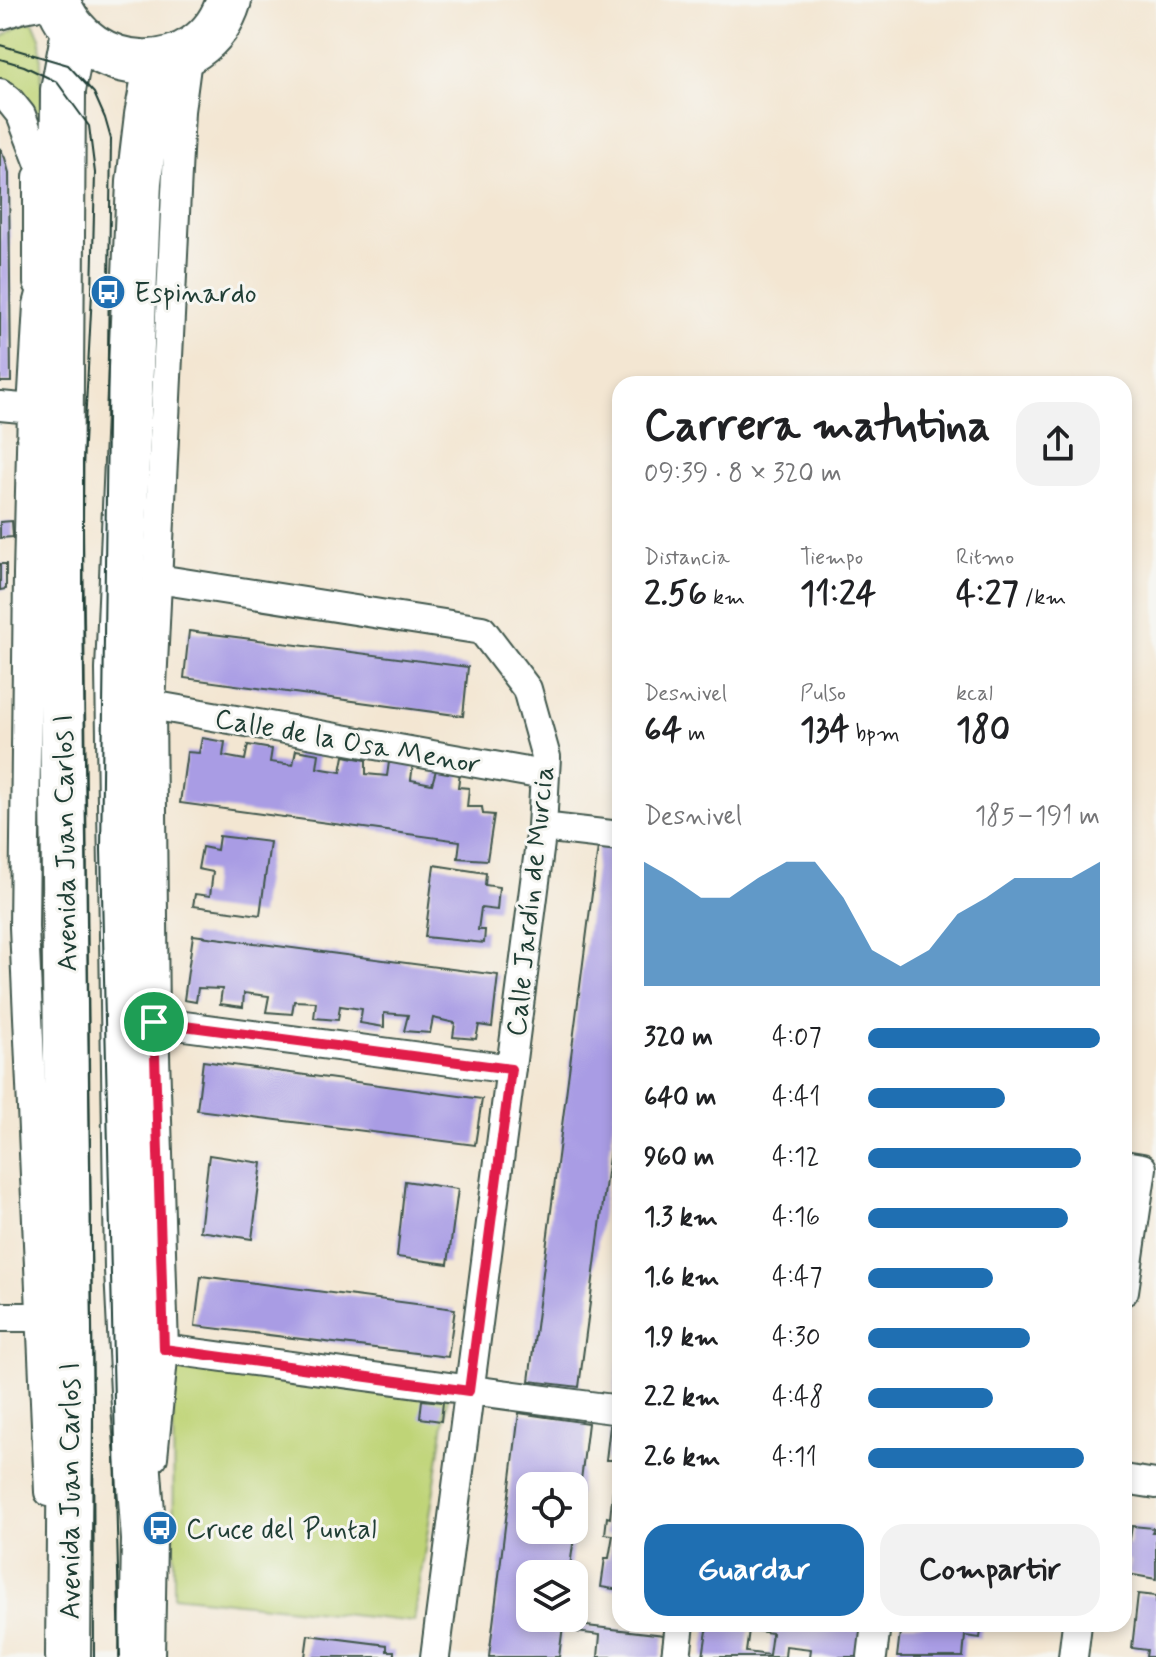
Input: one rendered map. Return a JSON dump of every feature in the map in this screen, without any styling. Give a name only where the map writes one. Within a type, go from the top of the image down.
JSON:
[{"type":"main road","points":[[0,9],[34,0]]},
{"type":"main road","points":[[65,15],[87,44],[120,60],[139,63],[172,57],[204,40],[227,9],[229,0]]},
{"type":"main road","name":"Avenida Juan Carlos I","points":[[65,15],[60,526],[70,1408],[68,1642]]},
{"type":"main road","name":"Avenida Juan Carlos I","points":[[142,1657],[144,1539],[127,1270],[118,670],[139,182],[147,115],[172,57]]},
{"type":"main road","points":[[144,1539],[158,1657]]},
{"type":"street","points":[[144,1539],[164,1349],[154,1022],[151,705],[180,111],[172,57]]},
{"type":"street","points":[[0,93],[21,115],[61,222],[38,305]]},
{"type":"street","points":[[38,160],[38,305],[13,783],[24,927],[51,1524],[68,1642]]},
{"type":"street","points":[[0,406],[32,409]]},
{"type":"street","name":"Calle Jardín de Murcia","points":[[158,579],[482,630],[527,689],[546,757],[542,827],[435,1657]]},
{"type":"street","name":"Calle de la Osa Menor","points":[[151,705],[544,775]]},
{"type":"street","points":[[542,827],[612,835]]},
{"type":"street","points":[[154,1022],[511,1069]]},
{"type":"street","points":[[0,1317],[42,1317]]},
{"type":"street","points":[[164,1349],[612,1409]]},
{"type":"street","points":[[1132,1480],[1156,1484]]},
{"type":"street","points":[[676,1657],[679,1632]]},
{"type":"street","points":[[872,1657],[875,1632]]},
{"type":"street","points":[[1073,1657],[1076,1632]]},
{"type":"green space","points":[[33,22],[40,38],[43,119],[24,94],[0,77],[0,39],[22,23]]},
{"type":"green space","points":[[173,1355],[448,1396],[414,1622],[174,1596]]},
{"type":"building","points":[[0,148],[9,173],[11,382],[0,382]]},
{"type":"building","points":[[12,521],[13,537],[0,538],[0,522]]},
{"type":"building","points":[[0,564],[6,564],[6,589],[0,590]]},
{"type":"building","points":[[189,631],[468,667],[463,716],[184,678]]},
{"type":"building","points":[[202,738],[225,742],[223,756],[245,760],[248,745],[272,749],[270,762],[293,765],[296,750],[319,754],[317,768],[341,772],[344,756],[366,760],[366,774],[387,776],[389,762],[413,764],[411,780],[432,784],[436,770],[460,772],[458,787],[469,788],[467,807],[482,807],[483,814],[494,815],[487,860],[458,858],[460,841],[180,803],[187,752],[199,753]]},
{"type":"building","points":[[219,836],[270,842],[260,915],[193,906],[195,894],[210,896],[213,872],[198,869],[202,847],[217,850]]},
{"type":"building","points":[[598,847],[612,848],[612,1134],[579,1387],[529,1381]]},
{"type":"building","points":[[434,865],[486,873],[485,885],[499,887],[497,910],[481,908],[478,930],[485,930],[484,943],[425,937]]},
{"type":"building","points":[[193,935],[498,975],[492,1027],[479,1025],[476,1039],[453,1037],[455,1023],[433,1018],[430,1033],[404,1031],[408,1015],[384,1013],[384,1027],[360,1023],[362,1009],[340,1006],[338,1020],[314,1018],[316,1002],[294,1001],[292,1014],[266,1012],[269,996],[244,993],[243,1007],[220,1004],[222,989],[198,988],[196,1002],[184,1000]]},
{"type":"building","points":[[203,1061],[482,1099],[475,1145],[197,1110]]},
{"type":"building","points":[[209,1155],[262,1163],[252,1239],[200,1231]]},
{"type":"building","points":[[405,1181],[458,1189],[448,1264],[397,1257]]},
{"type":"building","points":[[201,1276],[455,1309],[448,1357],[195,1326]]},
{"type":"building","points":[[422,1400],[443,1402],[441,1421],[420,1418]]},
{"type":"building","points":[[519,1413],[588,1423],[582,1472],[516,1472],[516,1544],[573,1544],[571,1560],[516,1560],[516,1632],[562,1632],[559,1657],[489,1657]]},
{"type":"building","points":[[610,1426],[612,1426],[612,1460],[606,1460]]},
{"type":"building","points":[[612,1499],[612,1535],[605,1534],[607,1517],[610,1518]]},
{"type":"building","points":[[1132,1526],[1154,1528],[1152,1532],[1156,1532],[1156,1579],[1132,1575]]},
{"type":"building","points":[[612,1541],[612,1589],[601,1587],[605,1558],[609,1558]]},
{"type":"building","points":[[1138,1594],[1156,1596],[1156,1657],[1146,1657],[1147,1650],[1132,1648]]},
{"type":"building","points":[[588,1626],[612,1629],[612,1632],[664,1635],[661,1657],[598,1657],[600,1635],[576,1632],[588,1632]]},
{"type":"building","points":[[707,1632],[749,1632],[746,1652],[769,1655],[772,1633],[764,1632],[866,1632],[863,1657],[810,1657],[811,1649],[786,1646],[785,1657],[703,1657]]},
{"type":"building","points":[[900,1632],[981,1632],[980,1638],[965,1636],[963,1657],[897,1657]]},
{"type":"building","points":[[308,1635],[387,1645],[387,1651],[394,1651],[394,1657],[305,1657]]},
{"type":"tram line","points":[[0,45],[68,65],[94,93],[111,139],[101,850],[120,1657]]},
{"type":"tram line","points":[[0,59],[24,66],[57,82],[89,126],[95,173],[83,462],[94,1657]]},
{"type":"place","name":"Espinardo","points":[[108,292]]},
{"type":"place","name":"Cruce del Puntal","points":[[160,1528]]},
{"type":"route","points":[[154,1022],[511,1069],[469,1391],[164,1349],[154,1022]]}]
